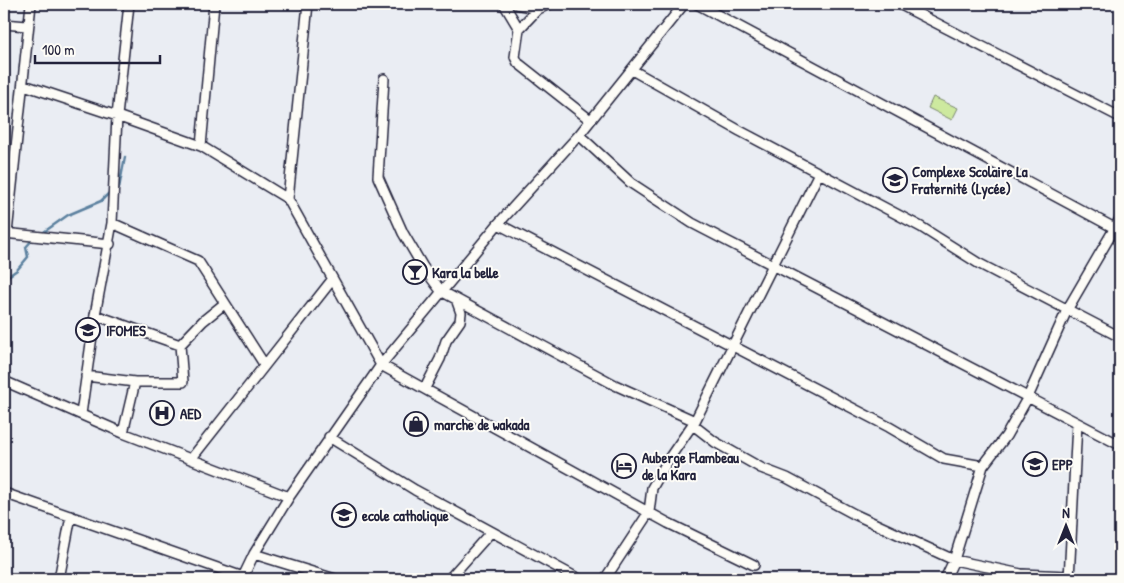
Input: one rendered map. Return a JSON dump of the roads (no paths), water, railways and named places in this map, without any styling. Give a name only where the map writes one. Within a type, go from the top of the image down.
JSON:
[{"type":"street","points":[[31,4],[24,85],[5,234],[110,244]]},
{"type":"street","points":[[81,414],[95,315],[110,244],[117,116],[129,4]]},
{"type":"street","points":[[201,146],[214,4]]},
{"type":"street","points":[[288,199],[308,4]]},
{"type":"street","points":[[504,4],[519,29]]},
{"type":"street","points":[[515,4],[538,9]]},
{"type":"street","points":[[550,4],[538,9],[519,29],[515,57],[518,63],[590,120]]},
{"type":"street","points":[[4,493],[243,578],[254,554],[289,497],[329,436],[381,364],[498,224],[579,135],[684,4]]},
{"type":"street","points":[[697,4],[1118,230]]},
{"type":"street","points":[[899,4],[1120,117]]},
{"type":"street","points":[[4,24],[28,26]]},
{"type":"street","points":[[632,70],[921,227],[978,262],[1120,337]]},
{"type":"street","points":[[384,79],[378,177],[403,233],[422,267],[441,291],[614,385],[694,423],[715,442],[761,468],[787,478],[854,514],[954,560],[1021,574],[1069,578],[1077,423]]},
{"type":"street","points":[[24,85],[201,146],[288,199],[381,364],[649,512],[754,565]]},
{"type":"street","points":[[579,135],[631,183],[692,223],[1120,445]]},
{"type":"street","points":[[605,579],[649,512],[652,488],[670,456],[694,423],[819,173]]},
{"type":"street","points":[[945,579],[954,560],[983,466],[1006,436],[1028,397],[1067,310],[1118,230],[1120,219]]},
{"type":"street","points":[[112,222],[198,261],[264,364]]},
{"type":"street","points":[[498,224],[889,427],[944,459],[983,466]]},
{"type":"street","points":[[191,459],[332,280]]},
{"type":"street","points":[[425,388],[440,359],[446,341],[460,321],[461,312],[456,299]]},
{"type":"street","points":[[86,376],[136,382],[183,382],[180,345],[203,321],[224,304]]},
{"type":"street","points":[[95,315],[180,345]]},
{"type":"street","points":[[4,381],[123,433],[289,497]]},
{"type":"street","points":[[123,433],[136,382]]},
{"type":"street","points":[[329,436],[415,490],[490,533],[579,579]]},
{"type":"street","points":[[59,579],[71,516]]},
{"type":"street","points":[[449,579],[490,533]]},
{"type":"street","points":[[254,554],[332,579]]},
{"type":"waterway","points":[[115,189],[119,188],[125,157]]},
{"type":"waterway","points":[[41,234],[68,215],[101,201],[110,192]]},
{"type":"waterway","points":[[4,279],[17,270],[28,257],[26,247],[34,238]]},
{"type":"place","name":"Complexe Scolaire La Fraternité (Lycée)","points":[[895,180]]},
{"type":"place","name":"Kara la belle","points":[[415,272]]},
{"type":"place","name":"IFOMES","points":[[88,330]]},
{"type":"place","name":"AED","points":[[162,413]]},
{"type":"place","name":"marche de wakada","points":[[416,424]]},
{"type":"place","name":"EPP","points":[[1035,464]]},
{"type":"place","name":"Auberge Flambeau de la Kara","points":[[624,466]]},
{"type":"place","name":"ecole catholique","points":[[344,515]]}]
